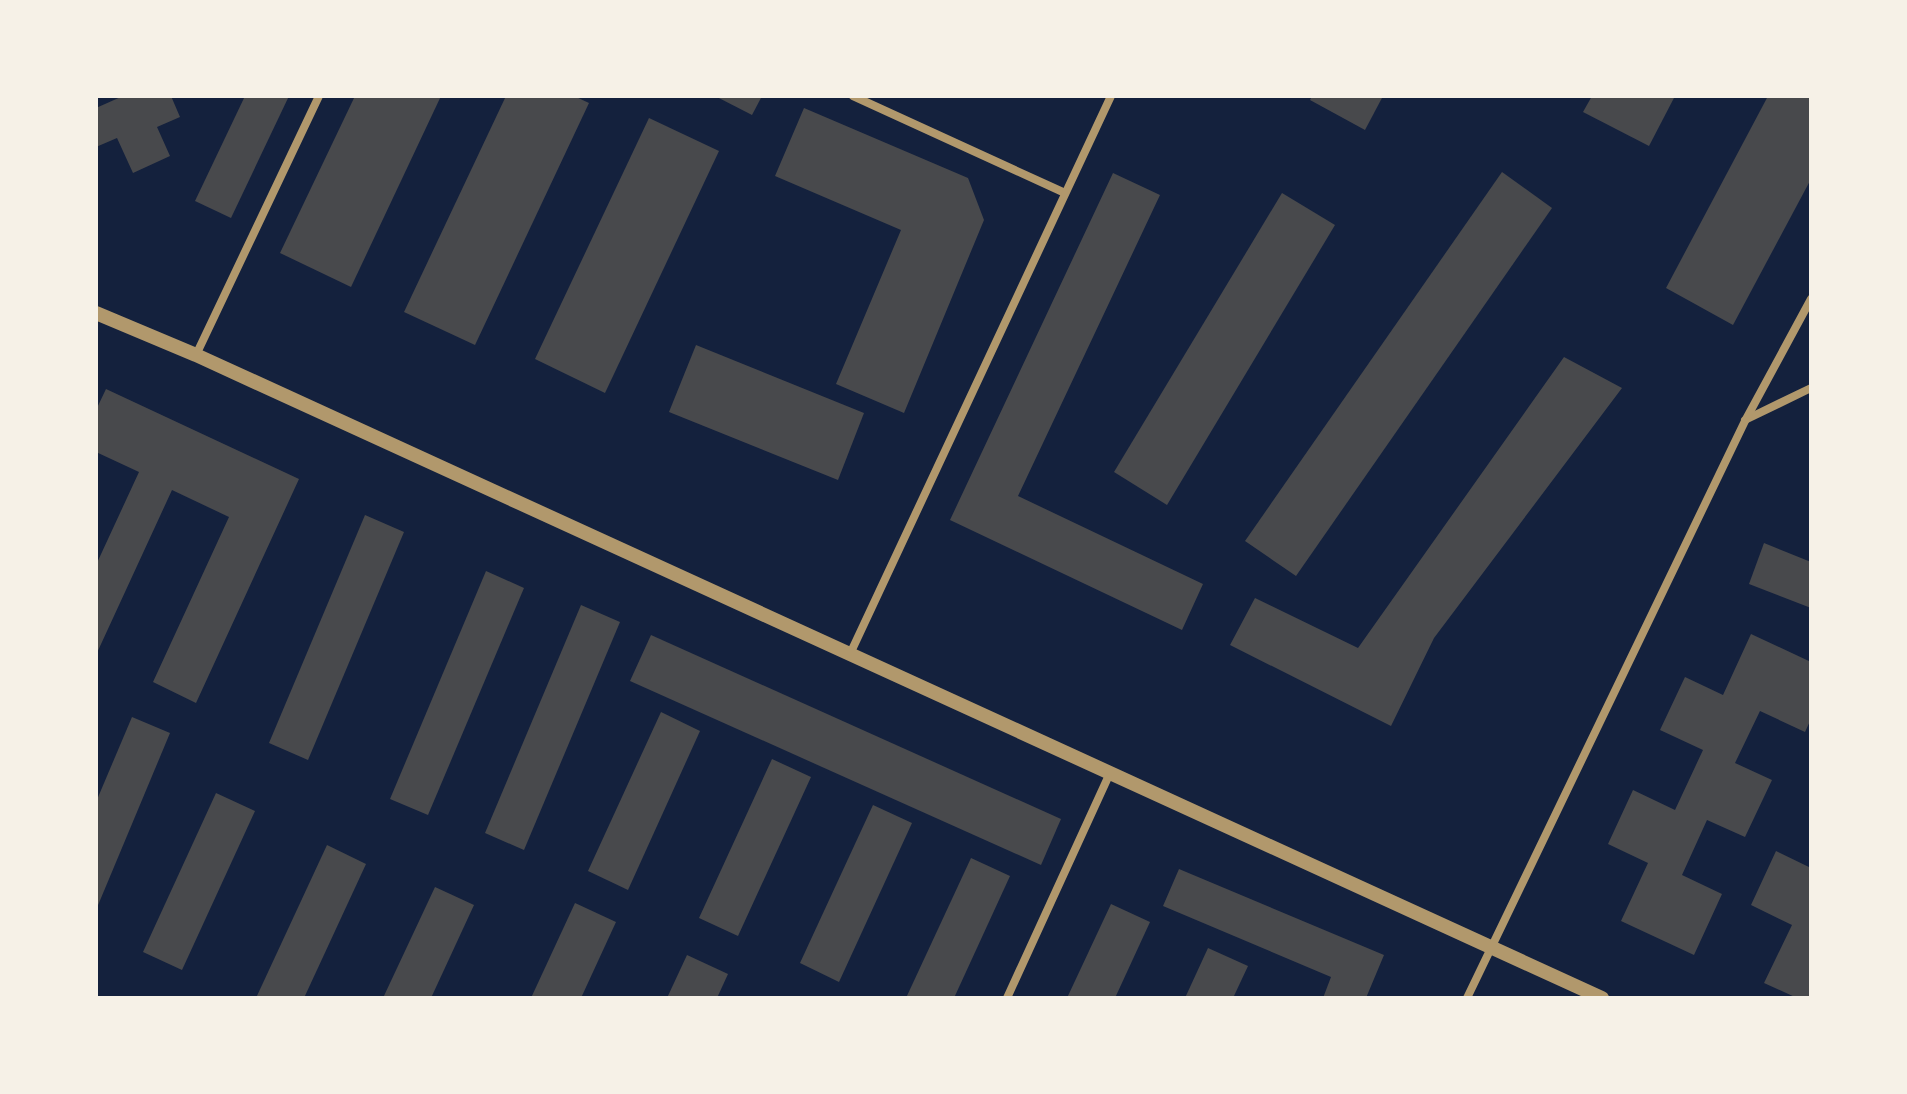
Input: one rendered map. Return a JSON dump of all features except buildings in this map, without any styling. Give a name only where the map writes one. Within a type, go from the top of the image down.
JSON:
[{"type":"street","points":[[196,355],[319,96]]},
{"type":"street","points":[[853,96],[1065,193]]},
{"type":"street","points":[[850,654],[1111,96]]},
{"type":"street","points":[[1467,998],[1745,421],[1811,299]]},
{"type":"street","points":[[96,313],[196,355],[1602,998]]},
{"type":"street","points":[[1745,421],[1811,388]]},
{"type":"street","points":[[1007,998],[1110,773]]}]
